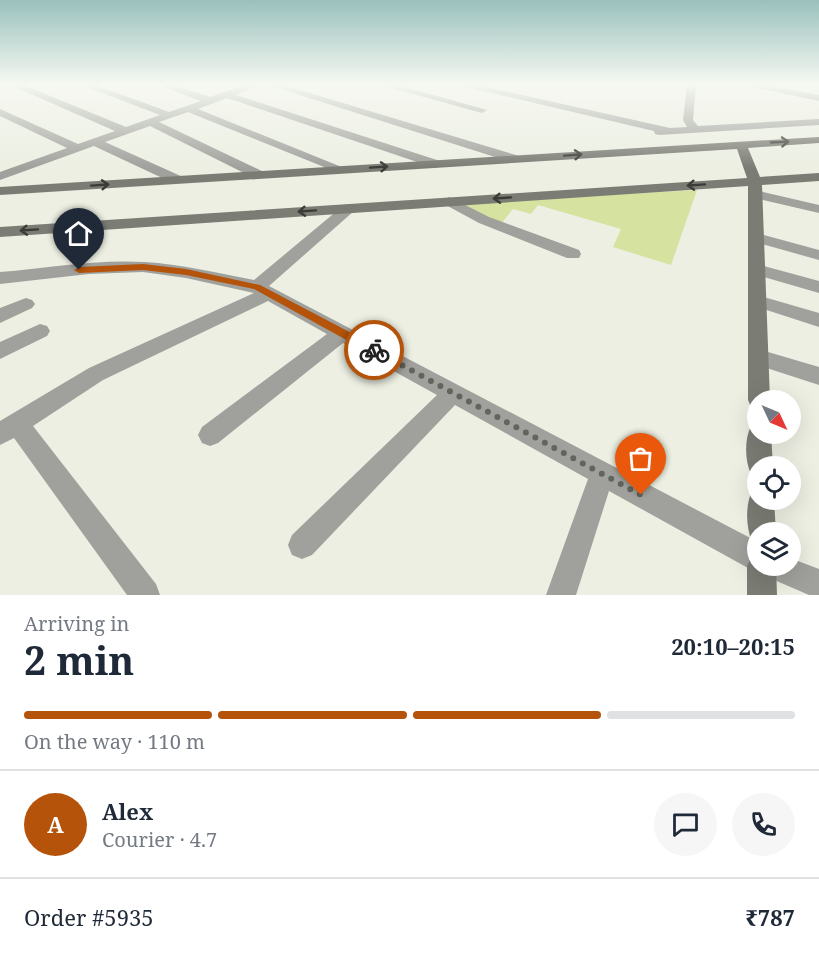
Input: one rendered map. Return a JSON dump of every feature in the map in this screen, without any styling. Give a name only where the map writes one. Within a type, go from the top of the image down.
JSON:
[{"type":"street","points":[[0,112],[76,148]]},
{"type":"street","points":[[79,112],[125,131]]},
{"type":"street","points":[[159,112],[171,116]]},
{"type":"street","points":[[0,176],[182,112]]},
{"type":"street","points":[[197,112],[343,170]]},
{"type":"street","points":[[289,112],[436,164]]},
{"type":"street","points":[[360,112],[515,159]]},
{"type":"street","points":[[583,112],[669,131]]},
{"type":"street","points":[[689,112],[688,120],[695,130]]},
{"type":"street","points":[[628,134],[819,122]]},
{"type":"street","points":[[150,123],[259,175]]},
{"type":"street","points":[[0,191],[819,140]]},
{"type":"street","points":[[94,142],[178,180]]},
{"type":"street","points":[[741,145],[755,187],[759,390]]},
{"type":"street","points":[[0,163],[13,171]]},
{"type":"street","points":[[0,232],[449,201],[755,187],[819,177]]},
{"type":"street","points":[[755,187],[819,209]]},
{"type":"street","points":[[449,201],[484,220],[573,254]]},
{"type":"street","points":[[145,595],[9,429],[96,374],[263,290],[349,208]]},
{"type":"street","points":[[756,238],[819,255]]},
{"type":"street","points":[[0,279],[98,268],[143,267],[186,272],[263,290],[747,552]]},
{"type":"street","points":[[756,269],[819,287]]},
{"type":"street","points":[[757,301],[819,320]]},
{"type":"street","points":[[0,316],[27,304]]},
{"type":"street","points":[[0,351],[40,330]]},
{"type":"street","points":[[210,435],[342,333]]},
{"type":"street","points":[[758,357],[819,376]]},
{"type":"street","points":[[302,545],[453,393]]},
{"type":"street","points":[[561,595],[602,474]]},
{"type":"street","points":[[762,576],[762,595]]},
{"type":"street","points":[[799,576],[819,584]]},
{"type":"green space","points":[[697,190],[671,265],[613,247],[621,229],[538,205],[531,214],[513,209],[500,225],[455,203]]},
{"type":"way so far","points":[[374,350],[641,495]]},
{"type":"route","points":[[79,270],[143,267],[186,272],[257,287],[374,350]]}]
